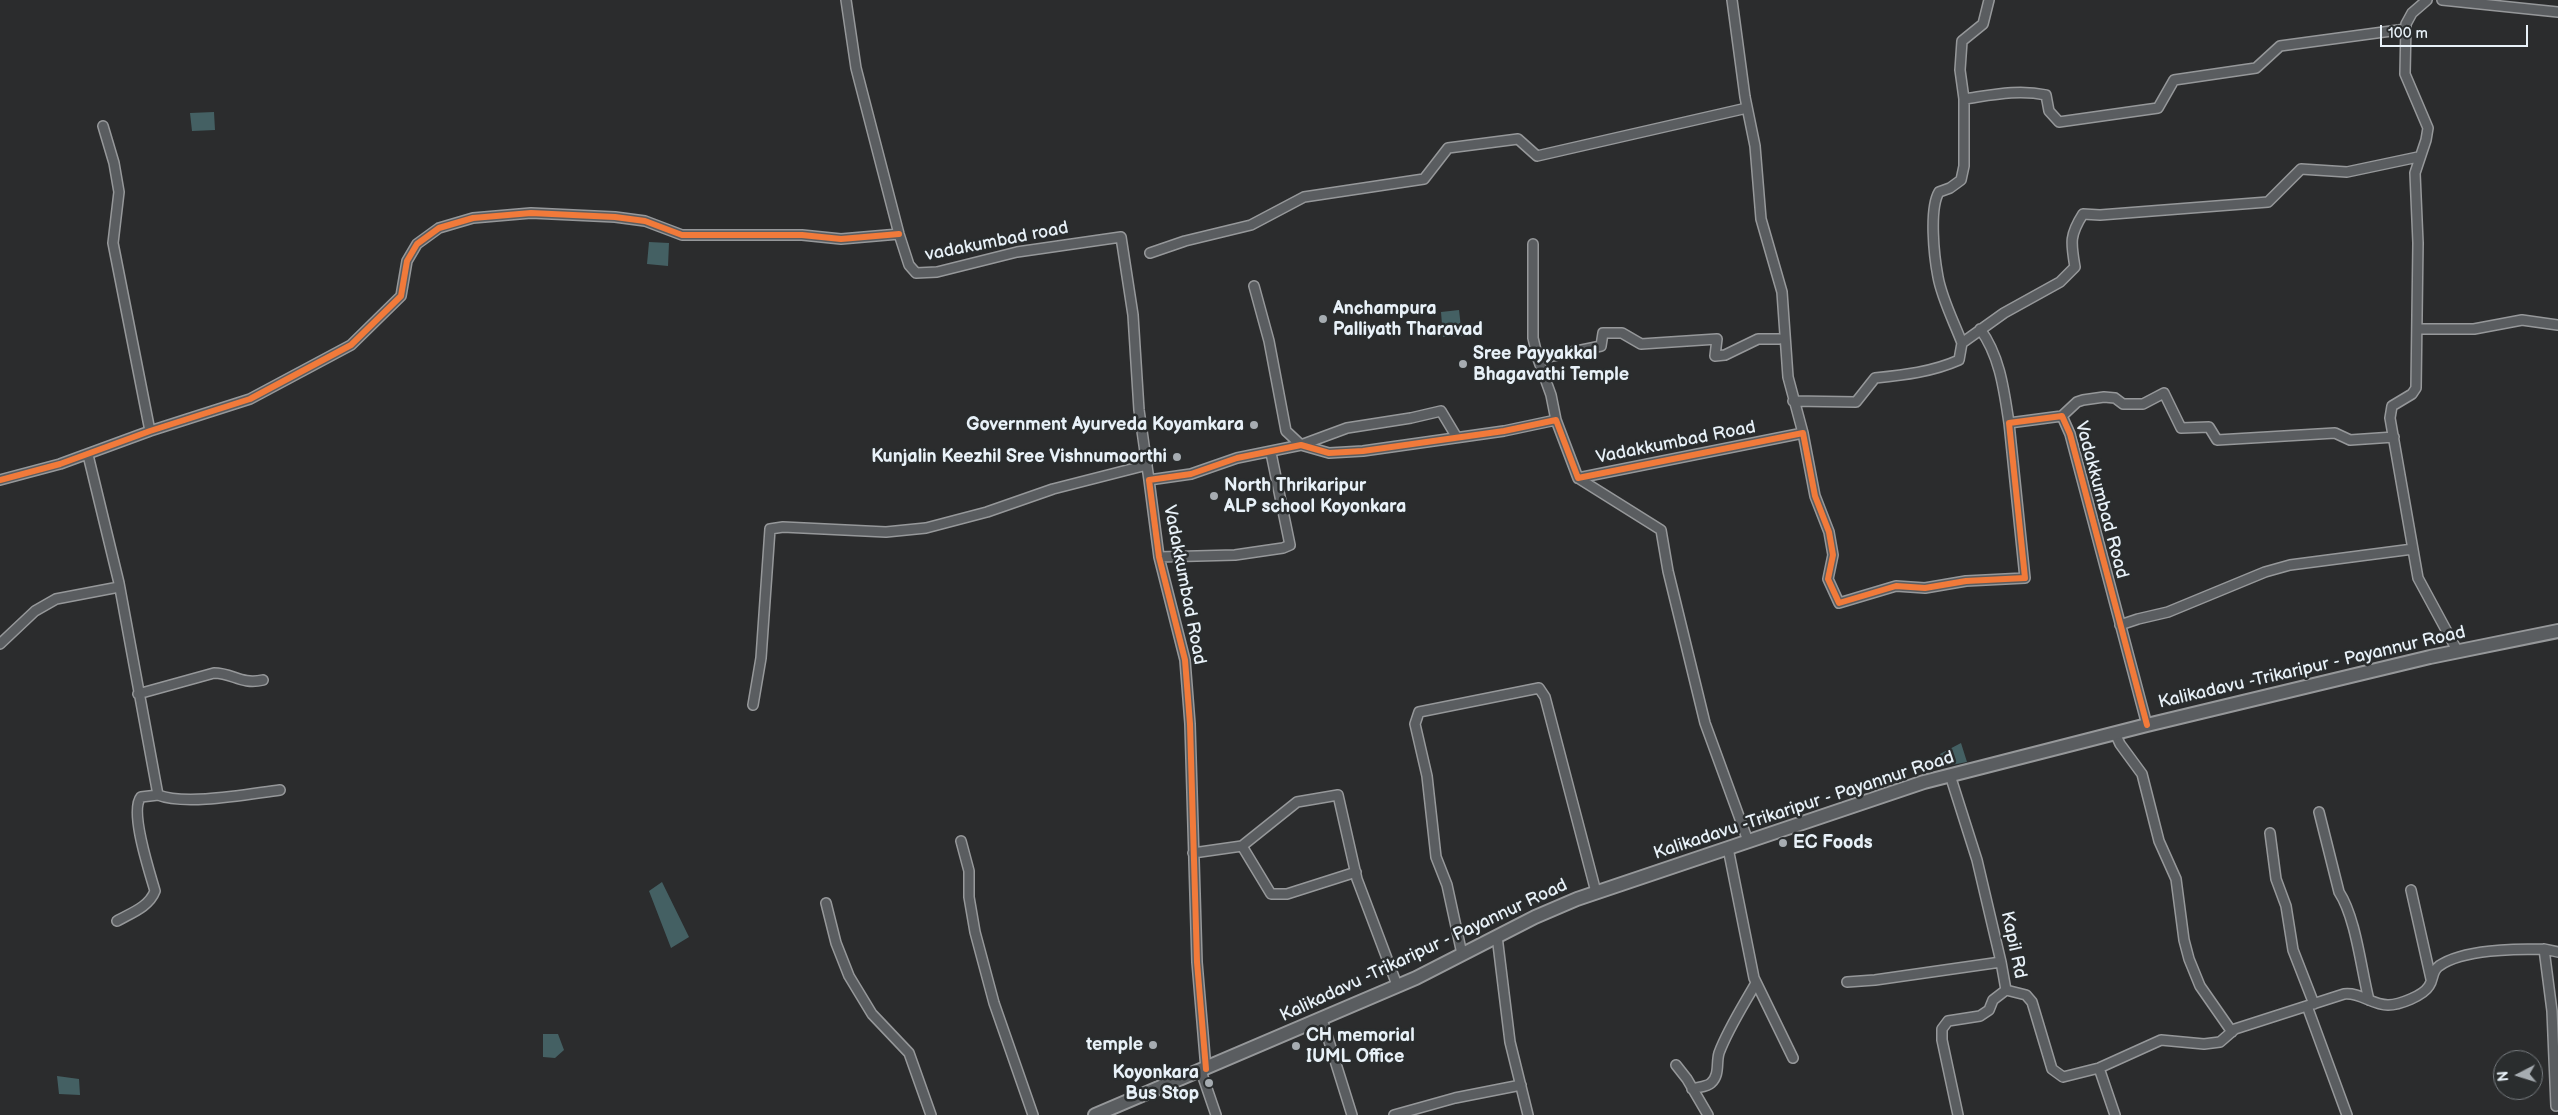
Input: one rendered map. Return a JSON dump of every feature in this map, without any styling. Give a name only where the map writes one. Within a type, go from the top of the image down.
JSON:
[{"type":"main road","name":"Kalikadavu -Trikaripur - Payannur Road","points":[[1095,1115],[1416,978],[1552,910],[1596,892],[1748,841],[1950,775],[2148,725],[2458,652],[2558,631]]},
{"type":"street","name":"vadakumbad road","points":[[846,0],[856,68],[899,234],[909,265],[916,273],[922,274],[1017,252],[1121,236],[1133,315],[1139,410],[1149,480]]},
{"type":"street","points":[[1732,0],[1755,146],[1761,219],[1782,292],[1784,352],[1793,401],[1803,433],[1816,496],[1829,532],[1833,555],[1828,579],[1839,603],[1896,586],[1925,588],[1966,581],[2025,578],[2009,422],[2001,374],[1986,337],[1980,329]]},
{"type":"street","points":[[1793,401],[1825,404],[1856,402],[1875,378],[1908,375],[1942,367],[1959,360],[1962,343],[1938,277],[1934,229],[1934,200],[1939,192],[1950,188],[1961,180],[1964,166],[1964,99],[1960,70],[1962,41],[1982,24],[1989,0]]},
{"type":"street","points":[[2427,0],[2412,12],[2406,29],[2405,74],[2428,128],[2426,140],[2418,157],[2415,173],[2418,243],[2416,388],[2412,394],[2392,406],[2390,410],[2418,578],[2458,652]]},
{"type":"street","points":[[2442,0],[2533,5],[2558,12]]},
{"type":"street","points":[[1964,99],[2007,92],[2030,92],[2046,95],[2050,110],[2059,122],[2158,108],[2174,80],[2256,68],[2280,46],[2406,29]]},
{"type":"street","points":[[1150,253],[1251,225],[1304,197],[1424,179],[1448,148],[1518,139],[1537,156],[1748,108]]},
{"type":"street","points":[[103,126],[114,164],[118,192],[113,244],[150,431]]},
{"type":"street","points":[[1962,343],[1980,329],[2060,282],[2071,272],[2075,267],[2071,241],[2074,228],[2083,214],[2100,215],[2268,202],[2301,169],[2347,172],[2418,157]]},
{"type":"street","points":[[0,480],[88,455],[150,431],[250,400],[351,345],[401,296],[408,261],[417,244],[439,228],[473,218],[531,213],[615,217],[645,221],[682,235],[802,235],[841,239],[899,234]]},
{"type":"street","name":"Vadakkumbad Road","points":[[1533,244],[1533,338],[1551,395],[1556,420],[1578,478],[1803,433]]},
{"type":"street","points":[[1254,286],[1269,341],[1286,431],[1301,445],[1329,454],[1363,451],[1456,436],[1504,431],[1556,420]]},
{"type":"street","points":[[2417,329],[2474,329],[2522,320],[2558,325]]},
{"type":"street","points":[[1538,358],[1601,346],[1603,333],[1622,333],[1641,344],[1717,339],[1715,356],[1725,355],[1758,339],[1779,339]]},
{"type":"street","points":[[2062,416],[2077,402],[2083,400],[2104,397],[2115,398],[2123,404],[2143,404],[2164,393],[2181,428],[2209,427],[2217,440],[2335,433],[2350,440],[2394,437]]},
{"type":"street","points":[[1149,480],[1191,474],[1237,458],[1271,453],[1301,445],[1347,428],[1411,418],[1441,411],[1456,436]]},
{"type":"street","name":"Vadakkumbad Road","points":[[2009,422],[2062,416],[2070,434],[2148,725]]},
{"type":"street","points":[[1159,557],[1235,555],[1283,548],[1290,545],[1271,453]]},
{"type":"street","points":[[88,455],[119,587],[158,795]]},
{"type":"street","points":[[753,705],[761,658],[770,530],[783,527],[886,532],[926,528],[988,512],[1053,490],[1147,465]]},
{"type":"street","points":[[1578,478],[1661,530],[1668,571],[1705,724],[1748,841]]},
{"type":"street","name":"Vadakkumbad Road","points":[[1149,480],[1159,557],[1185,660],[1190,724],[1197,962],[1204,1070],[1216,1115]]},
{"type":"street","points":[[2120,625],[2138,618],[2168,612],[2265,572],[2290,565],[2413,549]]},
{"type":"street","points":[[0,644],[35,611],[56,598],[119,587]]},
{"type":"street","points":[[138,694],[214,673],[223,673],[240,681],[263,680]]},
{"type":"street","points":[[1462,954],[1447,885],[1436,857],[1427,776],[1415,724],[1420,712],[1539,688],[1545,697],[1596,892]]},
{"type":"street","points":[[2115,733],[2120,744],[2142,774],[2159,841],[2176,879],[2184,940],[2189,959],[2200,986],[2232,1032]]},
{"type":"street","name":"Kapil Rd","points":[[1950,775],[1977,860],[2002,962],[2006,990],[1993,1000],[1989,1010],[1980,1016],[1948,1022],[1942,1029],[1942,1040],[1958,1115]]},
{"type":"street","points":[[117,921],[145,906],[152,899],[155,891],[138,821],[136,807],[141,797],[158,795],[165,798],[203,798],[280,790]]},
{"type":"street","points":[[1193,853],[1242,846],[1296,802],[1338,796],[1356,872],[1397,985]]},
{"type":"street","points":[[2319,812],[2339,892],[2344,900],[2352,925],[2370,1000]]},
{"type":"street","points":[[2270,833],[2276,879],[2286,906],[2293,950],[2347,1115]]},
{"type":"street","points":[[961,841],[969,872],[969,897],[975,932],[994,1003],[1033,1115]]},
{"type":"street","points":[[1242,846],[1271,894],[1287,894],[1356,872]]},
{"type":"street","points":[[1728,848],[1756,983],[1792,1058]]},
{"type":"street","points":[[2412,890],[2431,980]]},
{"type":"street","points":[[826,903],[836,943],[849,976],[872,1014],[909,1053],[931,1115]]},
{"type":"street","points":[[1497,936],[1508,1033],[1528,1115]]},
{"type":"street","points":[[2544,949],[2552,1011],[2556,1106]]},
{"type":"street","points":[[2006,990],[2026,995],[2032,1002],[2052,1069],[2057,1075],[2063,1077],[2074,1076],[2098,1068],[2162,1040],[2204,1044],[2220,1042],[2232,1032],[2353,993],[2388,1005],[2405,1000],[2421,994],[2430,986],[2432,973],[2439,966],[2468,955],[2544,949],[2558,952]]},
{"type":"street","points":[[1847,982],[2002,962]]},
{"type":"street","points":[[1692,1089],[1710,1085],[1713,1081],[1718,1071],[1718,1056],[1723,1044],[1756,983]]},
{"type":"street","points":[[1322,1019],[1352,1115]]},
{"type":"street","points":[[1676,1065],[1708,1115]]},
{"type":"street","points":[[2098,1068],[2115,1115]]},
{"type":"street","points":[[1394,1115],[1455,1098],[1521,1085]]},
{"type":"water","points":[[214,112],[215,130],[192,131],[190,113]]},
{"type":"water","points":[[649,242],[669,243],[668,266],[647,264]]},
{"type":"water","points":[[1459,310],[1462,336],[1443,337],[1441,312]]},
{"type":"water","points":[[1961,743],[1967,762],[1941,767],[1940,754]]},
{"type":"water","points":[[662,882],[689,937],[671,948],[649,891]]},
{"type":"water","points":[[543,1034],[558,1034],[564,1050],[555,1058],[543,1057]]},
{"type":"water","points":[[57,1076],[79,1079],[80,1095],[59,1094]]},
{"type":"cycle path","points":[[0,480],[60,464],[150,431],[250,399],[351,345],[401,296],[407,261],[417,244],[439,228],[473,218],[531,213],[615,217],[645,221],[682,235],[802,235],[841,239],[899,234]]},
{"type":"cycle path","points":[[1206,1069],[1197,962],[1190,724],[1185,660],[1159,557],[1149,480],[1191,474],[1237,458],[1301,445],[1329,453],[1363,451],[1504,431],[1556,420],[1578,478],[1803,433],[1815,496],[1829,532],[1833,555],[1828,579],[1839,603],[1896,586],[1925,588],[1966,581],[2025,578],[2009,423],[2062,416],[2070,434],[2147,725]]},
{"type":"place","name":"Anchampura Palliyath Tharavad","points":[[1323,319]]},
{"type":"place","name":"Sree Payyakkal Bhagavathi Temple","points":[[1463,364]]},
{"type":"place","name":"Government Ayurveda Koyamkara","points":[[1254,425]]},
{"type":"place","name":"Kunjalin Keezhil Sree Vishnumoorthi","points":[[1177,457]]},
{"type":"place","name":"North Thrikaripur ALP school Koyonkara","points":[[1214,496]]},
{"type":"place","name":"EC Foods","points":[[1783,843]]},
{"type":"place","name":"temple","points":[[1153,1045]]},
{"type":"place","name":"CH memorial IUML Office","points":[[1296,1046]]},
{"type":"place","name":"Koyonkara Bus Stop","points":[[1209,1083]]}]
